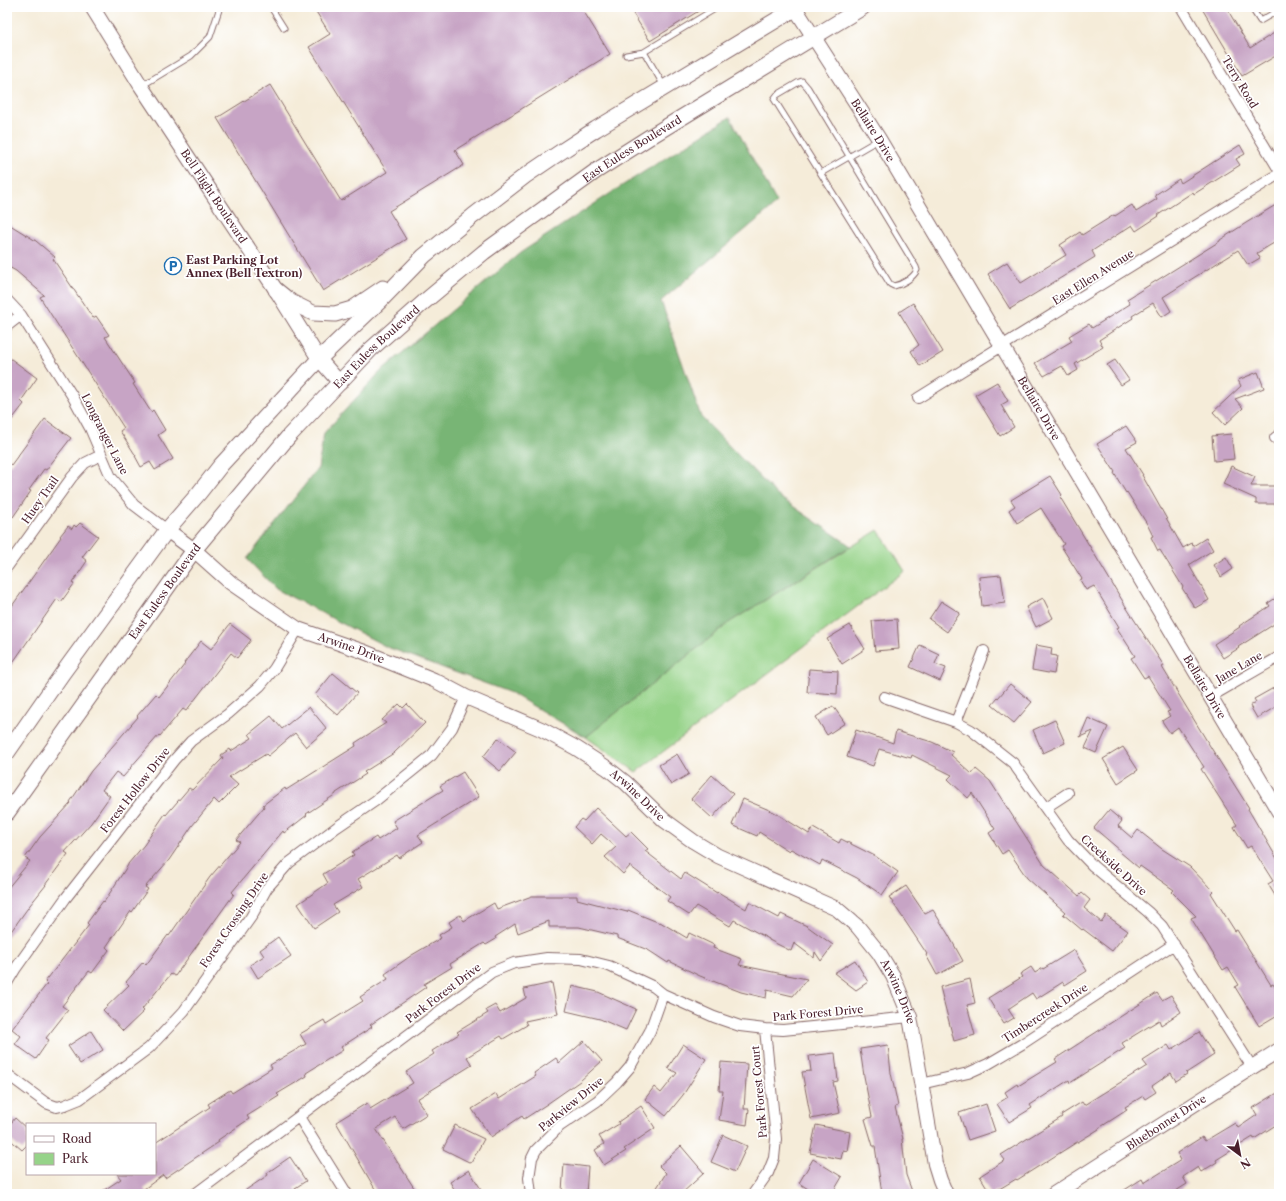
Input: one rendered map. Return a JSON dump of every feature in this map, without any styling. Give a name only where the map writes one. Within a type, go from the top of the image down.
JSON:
[{"type":"main road","name":"East Euless Boulevard","points":[[7,813],[194,550],[289,436],[370,350],[484,252],[596,171],[863,7]]},
{"type":"main road","points":[[276,290],[291,302],[313,314],[335,314],[352,309],[390,284],[473,216],[526,176],[596,129],[796,8]]},
{"type":"main road","points":[[7,753],[67,667],[167,530],[221,465],[319,359],[381,300],[424,256]]},
{"type":"street","name":"Bell Flight Boulevard","points":[[92,7],[141,86],[276,290],[319,359],[340,383]]},
{"type":"street","name":"Terry Road","points":[[1181,7],[1279,170]]},
{"type":"street","name":"Bellaire Drive","points":[[796,8],[879,139],[1279,812]]},
{"type":"street","name":"East Ellen Avenue","points":[[918,398],[1279,174]]},
{"type":"street","name":"Longranger Lane","points":[[7,300],[21,315],[73,397],[90,428],[111,478],[134,505],[167,530]]},
{"type":"street","points":[[7,326],[21,315]]},
{"type":"street","name":"Huey Trail","points":[[7,567],[72,477],[85,463],[101,455]]},
{"type":"street","name":"Arwine Drive","points":[[167,530],[194,550],[231,583],[298,629],[362,651],[434,680],[466,697],[540,729],[582,752],[607,768],[626,783],[664,820],[692,841],[718,856],[837,910],[858,927],[879,953],[893,976],[910,1017],[934,1164],[946,1194]]},
{"type":"street","name":"Forest Hollow Drive","points":[[7,983],[66,898],[174,760],[190,741],[228,714],[260,686],[274,669],[298,629]]},
{"type":"street","points":[[956,722],[984,651]]},
{"type":"street","name":"Jane Lane","points":[[1210,698],[1279,657]]},
{"type":"street","name":"Forest Crossing Drive","points":[[7,1074],[46,1103],[57,1106],[65,1105],[80,1099],[149,1048],[184,1011],[251,917],[267,888],[289,863],[337,826],[374,801],[432,755],[452,728],[466,697]]},
{"type":"street","name":"Creekside Drive","points":[[884,697],[956,722],[971,730],[1012,763],[1068,840],[1093,866],[1148,912],[1162,926],[1252,1067]]},
{"type":"street","points":[[1045,808],[1068,793]]},
{"type":"street","name":"Timbercreek Drive","points":[[921,1084],[968,1073],[988,1064],[1022,1044],[1174,944]]},
{"type":"street","name":"Park Forest Drive","points":[[195,1194],[492,972],[514,963],[547,958],[581,959],[609,966],[714,1018],[740,1026],[783,1030],[910,1017]]},
{"type":"street","name":"Parkview Drive","points":[[532,1194],[529,1178],[532,1158],[536,1150],[560,1126],[597,1101],[630,1067],[650,1031],[663,994]]},
{"type":"street","name":"Park Forest Court","points":[[753,1194],[768,1172],[774,1158],[776,1139],[765,1029]]},
{"type":"street","name":"Bluebonnet Drive","points":[[1054,1194],[1279,1050]]},
{"type":"street","points":[[299,1117],[347,1194]]},
{"type":"lane","points":[[141,86],[191,56],[210,37],[220,7]]},
{"type":"lane","points":[[272,7],[284,28]]},
{"type":"lane","points":[[626,55],[644,52],[718,7]]},
{"type":"lane","points":[[1251,7],[1260,21],[1279,10]]},
{"type":"lane","points":[[644,52],[665,87]]},
{"type":"lane","points":[[799,82],[802,82],[808,88],[849,157],[916,267],[917,270],[915,274],[901,284],[894,286],[890,284],[774,99],[777,95],[799,82]]},
{"type":"lane","points":[[821,173],[879,139]]},
{"type":"green space","points":[[730,117],[777,203],[661,301],[701,417],[778,496],[851,546],[730,622],[586,737],[511,693],[387,647],[276,589],[247,559],[318,468],[324,433],[382,370],[520,253]]},
{"type":"green space","points":[[878,530],[905,571],[636,772],[586,737],[730,622]]},
{"type":"building","points":[[320,7],[581,7],[610,54],[455,150],[464,165],[389,211],[406,239],[323,291],[217,118],[270,85],[341,201],[387,172],[309,47],[330,34],[315,10]]},
{"type":"building","points":[[629,7],[705,7],[650,41]]},
{"type":"building","points":[[1201,7],[1226,7],[1250,48],[1279,30],[1279,54],[1242,76]]},
{"type":"building","points":[[1240,145],[1245,154],[1236,159],[1240,165],[1194,194],[1193,192],[1136,231],[1132,225],[1092,251],[1095,257],[1010,309],[988,274],[1007,262],[1021,283],[1066,255],[1060,245],[1080,232],[1082,235],[1132,205],[1136,212],[1157,199],[1155,195],[1179,179],[1181,183]]},
{"type":"building","points":[[1279,203],[1279,240],[1257,253],[1260,258],[1248,265],[1238,250],[1163,297],[1171,311],[1162,317],[1153,303],[1099,340],[1103,347],[1075,364],[1078,370],[1068,376],[1062,366],[1044,376],[1035,363],[1072,341],[1069,336],[1089,324],[1092,328],[1130,304],[1127,299]]},
{"type":"building","points":[[7,223],[36,241],[55,257],[53,259],[93,318],[96,316],[109,335],[105,337],[135,383],[133,384],[151,412],[153,410],[165,430],[158,435],[173,459],[155,470],[150,462],[141,467],[136,456],[120,431],[124,428],[40,297],[44,295],[16,271],[7,266]]},
{"type":"building","points":[[913,303],[943,352],[920,366],[911,351],[919,345],[899,312]]},
{"type":"building","points":[[7,356],[37,378],[21,401],[24,404],[7,426]]},
{"type":"building","points":[[1115,360],[1129,380],[1121,385],[1107,365]]},
{"type":"building","points":[[1258,372],[1264,388],[1235,399],[1243,408],[1225,425],[1213,412],[1241,386],[1238,380]]},
{"type":"building","points":[[997,382],[1008,401],[1001,405],[1014,427],[1000,436],[975,395]]},
{"type":"building","points":[[45,419],[71,438],[46,470],[44,469],[29,490],[31,491],[13,517],[7,513],[7,462],[11,465]]},
{"type":"building","points":[[1126,426],[1137,442],[1126,448],[1143,475],[1183,548],[1192,543],[1193,546],[1206,538],[1213,550],[1189,565],[1209,600],[1195,608],[1160,550],[1158,551],[1151,537],[1153,536],[1147,524],[1127,492],[1126,493],[1114,473],[1115,472],[1097,444]]},
{"type":"building","points":[[1231,434],[1234,459],[1214,461],[1212,436]]},
{"type":"building","points":[[1231,466],[1255,477],[1251,486],[1279,486],[1279,504],[1256,504],[1256,499],[1223,484]]},
{"type":"building","points":[[1050,476],[1062,495],[1060,497],[1128,610],[1164,666],[1162,667],[1249,808],[1248,809],[1279,862],[1279,902],[1268,884],[1273,881],[1251,846],[1247,848],[1234,827],[1237,825],[1201,769],[1204,767],[1178,727],[1170,733],[1162,721],[1170,716],[1167,712],[1170,711],[1148,676],[1144,678],[1131,658],[1135,656],[1117,628],[1119,627],[1094,586],[1086,590],[1080,580],[1082,579],[1061,546],[1064,544],[1041,508],[1017,523],[1009,510],[1015,506],[1011,500]]},
{"type":"building","points":[[80,523],[98,536],[82,557],[87,561],[72,583],[74,584],[61,602],[57,599],[7,671],[7,613],[68,526],[72,529],[74,525],[76,527]]},
{"type":"building","points":[[1226,557],[1233,569],[1221,577],[1214,565]]},
{"type":"building","points":[[1001,575],[1005,603],[982,606],[979,577]]},
{"type":"building","points":[[1279,596],[1279,621],[1223,658],[1214,644],[1270,606],[1268,603]]},
{"type":"building","points":[[1043,598],[1053,618],[1036,627],[1026,607]]},
{"type":"building","points":[[941,601],[960,613],[947,632],[929,619]]},
{"type":"building","points":[[897,619],[899,649],[875,651],[872,621]]},
{"type":"building","points":[[230,624],[251,640],[237,658],[231,653],[186,711],[183,709],[123,777],[116,772],[102,790],[110,796],[91,823],[65,852],[68,854],[7,937],[7,889],[30,861],[25,858],[40,837],[71,803],[70,802],[91,771],[156,694],[159,697],[201,641],[211,649]]},
{"type":"building","points":[[850,625],[865,649],[842,664],[827,639]]},
{"type":"building","points":[[920,645],[939,654],[935,664],[946,668],[940,681],[910,667]]},
{"type":"building","points":[[1036,645],[1052,648],[1051,655],[1057,656],[1054,674],[1032,670]]},
{"type":"building","points":[[809,669],[838,671],[837,694],[807,692]]},
{"type":"building","points":[[333,673],[357,693],[338,715],[315,695]]},
{"type":"building","points":[[1010,684],[1032,702],[1014,723],[992,705]]},
{"type":"building","points":[[1279,685],[1279,705],[1257,718],[1250,706],[1256,702],[1254,699]]},
{"type":"building","points":[[399,704],[403,708],[407,704],[425,723],[394,753],[364,772],[366,774],[306,814],[307,815],[284,833],[283,831],[232,892],[234,894],[175,976],[171,974],[142,1009],[144,1011],[123,1031],[103,1010],[129,985],[126,982],[143,962],[146,965],[168,935],[169,936],[210,877],[240,842],[236,840],[264,807],[263,805],[285,788],[286,790],[356,746],[355,743],[386,723],[382,720]]},
{"type":"building","points":[[833,706],[845,723],[827,735],[816,717]]},
{"type":"building","points":[[309,707],[327,729],[306,747],[295,733],[268,756],[266,754],[229,777],[238,785],[219,804],[214,799],[192,826],[169,860],[145,887],[148,889],[106,947],[109,950],[92,973],[89,971],[62,1006],[68,1010],[46,1038],[49,1040],[36,1059],[15,1044],[21,1036],[12,1029],[47,984],[45,982],[89,925],[87,923],[103,901],[104,902],[128,864],[144,845],[165,814],[166,815],[189,788],[192,790],[223,758],[221,755],[230,749],[231,751],[252,738],[249,734],[271,716],[282,729]]},
{"type":"building","points":[[1088,718],[1108,727],[1096,753],[1085,748],[1093,731],[1080,737]]},
{"type":"building","points":[[1055,720],[1065,743],[1043,753],[1033,730]]},
{"type":"building","points":[[856,730],[893,743],[896,731],[932,742],[953,752],[951,755],[972,774],[976,769],[990,781],[1044,865],[1079,896],[1082,893],[1090,900],[1084,908],[1101,922],[1106,915],[1128,931],[1112,951],[1083,929],[1082,930],[1063,914],[1065,912],[1027,878],[1008,850],[1002,854],[989,833],[995,829],[972,793],[968,798],[948,779],[952,775],[912,755],[911,758],[879,749],[873,766],[847,757]]},
{"type":"building","points":[[498,738],[516,752],[500,771],[483,757]]},
{"type":"building","points":[[1123,747],[1138,770],[1118,783],[1103,759]]},
{"type":"building","points":[[677,754],[689,774],[671,785],[659,765]]},
{"type":"building","points":[[463,772],[479,797],[418,835],[423,842],[399,858],[397,855],[358,879],[363,887],[333,905],[338,912],[314,928],[298,904],[328,883],[323,874],[354,855],[352,852],[376,837],[378,840],[397,828],[393,821],[443,790],[440,786]]},
{"type":"building","points":[[712,775],[733,794],[712,818],[691,799]]},
{"type":"building","points":[[743,799],[774,812],[809,834],[813,828],[839,843],[841,839],[875,856],[898,872],[882,895],[857,878],[822,860],[820,865],[791,849],[789,851],[759,832],[757,836],[732,825]]},
{"type":"building","points":[[596,808],[626,836],[631,832],[648,849],[645,851],[681,879],[685,873],[746,909],[749,902],[779,918],[781,914],[807,926],[833,945],[821,961],[815,952],[814,958],[794,943],[791,951],[734,920],[730,926],[696,906],[689,915],[667,901],[670,897],[630,866],[623,874],[605,857],[616,847],[601,834],[592,844],[574,827],[581,819],[584,821]]},
{"type":"building","points":[[1109,810],[1122,821],[1118,826],[1132,838],[1138,830],[1162,849],[1190,867],[1213,891],[1211,893],[1235,931],[1237,930],[1271,985],[1273,984],[1279,993],[1279,1014],[1259,1026],[1235,987],[1239,985],[1228,967],[1223,970],[1191,918],[1196,916],[1172,892],[1174,890],[1140,866],[1139,868],[1094,828]]},
{"type":"building","points":[[906,886],[925,914],[933,910],[963,961],[937,975],[926,955],[927,954],[889,897]]},
{"type":"building","points":[[532,896],[577,896],[577,899],[627,912],[628,910],[660,922],[687,938],[689,933],[714,945],[713,948],[742,959],[739,965],[807,979],[793,996],[767,990],[766,998],[741,992],[700,976],[669,961],[668,963],[648,950],[617,938],[617,936],[579,927],[549,927],[549,921],[518,933],[515,924],[495,937],[496,939],[486,945],[484,943],[450,964],[452,967],[424,984],[426,987],[370,1025],[372,1027],[341,1047],[343,1050],[306,1073],[307,1076],[277,1094],[279,1096],[247,1116],[249,1119],[218,1140],[219,1142],[165,1178],[163,1175],[144,1189],[147,1194],[98,1194],[121,1179],[118,1175],[156,1175],[156,1142],[210,1107],[208,1104],[230,1090],[232,1093],[272,1068],[270,1065],[306,1044],[300,1034],[324,1020],[326,1024],[363,1001],[360,997],[388,979],[385,974],[412,955],[441,938],[439,935],[452,927],[449,922],[460,915],[464,921],[494,903],[497,909]]},
{"type":"building","points":[[278,937],[291,956],[258,978],[250,965],[264,956],[260,950]]},
{"type":"building","points":[[1074,950],[1087,971],[1065,985],[1063,982],[1036,999],[1032,993],[1008,1009],[1014,1018],[1004,1024],[988,998],[1022,977],[1020,974],[1031,967],[1035,973]]},
{"type":"building","points":[[855,960],[868,982],[856,990],[834,973]]},
{"type":"building","points":[[970,979],[975,1003],[967,1005],[975,1035],[954,1041],[940,987]]},
{"type":"building","points":[[552,983],[558,1014],[525,1021],[527,1025],[503,1039],[501,1036],[467,1057],[472,1065],[417,1099],[427,1114],[403,1129],[395,1117],[376,1129],[418,1194],[378,1194],[336,1122],[367,1103],[370,1109],[413,1083],[406,1072],[434,1054],[432,1051],[459,1034],[457,1032],[488,1013],[486,1010],[495,1005],[500,1013],[526,998],[524,989]]},
{"type":"building","points":[[572,986],[598,992],[636,1009],[626,1030],[600,1019],[566,1011]]},
{"type":"building","points":[[1157,993],[1162,1000],[1171,995],[1181,1012],[1161,1025],[1159,1020],[1122,1043],[1125,1048],[1070,1083],[1069,1080],[1030,1105],[1032,1108],[1009,1122],[997,1104],[1008,1097],[1005,1092],[1017,1084],[1018,1086],[1057,1062],[1055,1059]]},
{"type":"building","points":[[91,1031],[103,1050],[80,1064],[68,1046]]},
{"type":"building","points":[[1199,1032],[1214,1055],[1176,1081],[1171,1073],[1152,1086],[1156,1092],[1145,1099],[1143,1096],[1125,1107],[1127,1110],[1099,1129],[1017,1180],[1016,1179],[991,1194],[980,1176],[1005,1160],[1001,1155],[1062,1117],[1061,1115],[1082,1102],[1084,1105],[1147,1066],[1143,1061],[1168,1045],[1171,1050]]},
{"type":"building","points":[[584,1041],[602,1061],[580,1081],[547,1104],[524,1119],[522,1116],[491,1137],[472,1109],[496,1094],[499,1099],[536,1076],[534,1073],[556,1058],[559,1063]]},
{"type":"building","points":[[683,1044],[706,1059],[683,1095],[666,1116],[645,1099],[654,1087],[661,1093],[677,1073],[668,1068]]},
{"type":"building","points":[[888,1045],[891,1073],[898,1106],[895,1107],[903,1139],[906,1175],[913,1194],[882,1194],[875,1146],[873,1146],[865,1119],[872,1117],[860,1049]]},
{"type":"building","points":[[835,1053],[838,1081],[833,1082],[840,1113],[811,1119],[802,1072],[811,1071],[809,1056]]},
{"type":"building","points":[[721,1062],[747,1064],[744,1109],[749,1109],[747,1125],[719,1120],[723,1091],[719,1091]]},
{"type":"building","points":[[1279,1092],[1279,1123],[1216,1160],[1217,1162],[1201,1172],[1198,1167],[1183,1177],[1187,1184],[1171,1194],[1118,1194],[1142,1179],[1144,1183],[1181,1160],[1177,1153],[1202,1137],[1205,1141],[1235,1123],[1238,1128],[1257,1115],[1253,1108]]},
{"type":"building","points":[[986,1104],[995,1131],[968,1140],[959,1113]]},
{"type":"building","points":[[641,1106],[655,1128],[624,1149],[626,1151],[604,1165],[595,1150],[604,1144],[599,1136],[619,1124],[618,1122]]},
{"type":"building","points":[[15,1118],[26,1128],[26,1146],[22,1150],[7,1137],[7,1128]]},
{"type":"building","points":[[455,1125],[484,1139],[471,1163],[443,1149]]},
{"type":"building","points":[[816,1125],[850,1132],[847,1151],[843,1150],[841,1159],[810,1153]]},
{"type":"building","points":[[723,1135],[747,1146],[735,1172],[711,1162]]},
{"type":"building","points":[[681,1146],[704,1173],[681,1194],[653,1194],[666,1173],[659,1166]]},
{"type":"building","points":[[290,1157],[306,1181],[295,1188],[299,1194],[240,1194],[268,1175],[267,1173]]},
{"type":"building","points":[[813,1159],[842,1177],[832,1194],[802,1194],[808,1189],[799,1183]]},
{"type":"building","points":[[564,1164],[588,1167],[586,1194],[562,1191]]},
{"type":"building","points":[[469,1170],[484,1194],[457,1194],[450,1182]]},
{"type":"place","name":"East Parking Lot Annex (Bell Textron)","points":[[173,266]]}]
